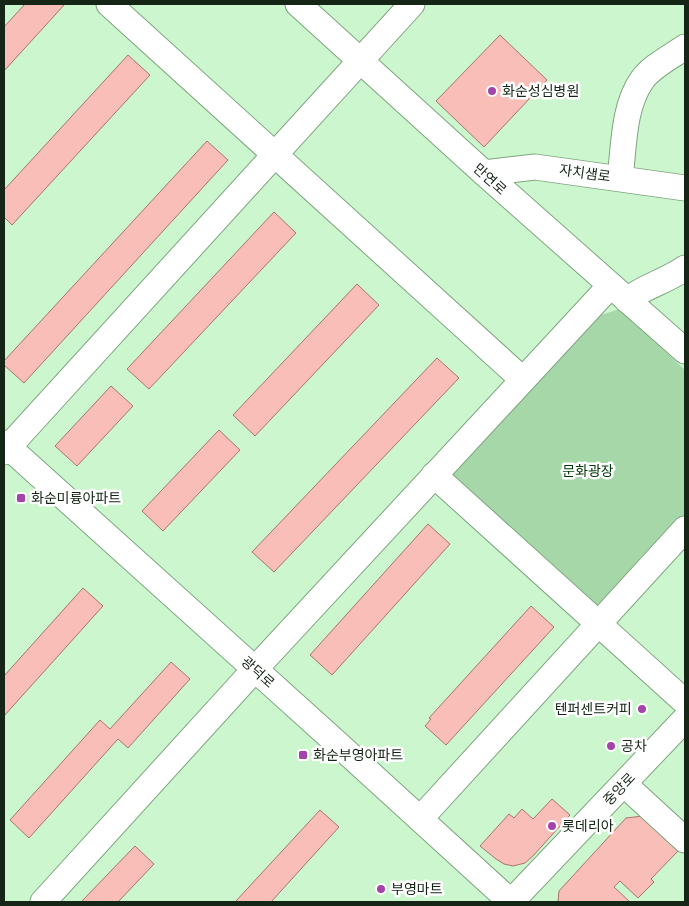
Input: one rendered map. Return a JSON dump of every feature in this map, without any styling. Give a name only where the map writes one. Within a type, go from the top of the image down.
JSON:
[{"type":"street","points":[[109,4],[522,379]]},
{"type":"street","name":"만연로","points":[[298,4],[360,62],[685,351]]},
{"type":"street","points":[[5,448],[412,4]]},
{"type":"street","points":[[620,178],[628,115],[641,81],[647,74],[685,48]]},
{"type":"street","name":"자치샘로","points":[[484,173],[535,167],[684,186]]},
{"type":"street","points":[[43,902],[522,379],[618,293],[636,292],[666,280],[685,268]]},
{"type":"street","name":"광덕로","points":[[5,448],[255,669],[511,902]]},
{"type":"street","points":[[434,475],[685,702]]},
{"type":"street","points":[[420,819],[685,529]]},
{"type":"street","name":"중앙로","points":[[511,902],[685,719]]},
{"type":"street","points":[[624,784],[685,840]]},
{"type":"green space","name":"문화광장","points":[[620,309],[685,370],[685,522],[607,607],[589,607],[452,480],[454,470],[601,315]]},
{"type":"building","points":[[25,4],[65,4],[4,71],[4,27]]},
{"type":"building","name":"화순성심병원","points":[[500,35],[547,80],[484,147],[436,101]]},
{"type":"building","points":[[128,55],[150,75],[12,225],[4,217],[4,190]]},
{"type":"building","points":[[207,141],[228,160],[24,383],[4,365],[4,361]]},
{"type":"building","points":[[274,212],[296,233],[149,389],[127,369]]},
{"type":"building","points":[[357,284],[379,305],[255,436],[233,415]]},
{"type":"building","points":[[437,358],[459,378],[274,572],[252,552]]},
{"type":"building","points":[[111,386],[133,406],[77,466],[55,446]]},
{"type":"building","points":[[219,430],[240,450],[163,531],[142,511]]},
{"type":"building","points":[[428,524],[450,544],[332,675],[310,655]]},
{"type":"building","points":[[83,588],[103,606],[4,716],[4,676]]},
{"type":"building","points":[[531,606],[554,627],[446,745],[425,726],[431,719],[429,718]]},
{"type":"building","points":[[171,662],[190,679],[128,748],[118,739],[29,838],[10,820],[100,720],[110,729]]},
{"type":"building","points":[[552,799],[570,815],[525,863],[513,866],[504,864],[480,846],[509,814],[514,818],[522,809],[533,819]]},
{"type":"building","points":[[320,810],[339,827],[271,902],[235,902]]},
{"type":"building","points":[[643,816],[679,850],[651,879],[654,882],[638,898],[620,881],[614,887],[630,902],[558,902],[559,891],[626,818]]},
{"type":"building","points":[[135,846],[154,864],[118,902],[81,902]]},
{"type":"place","name":"화순성심병원","points":[[492,91]]},
{"type":"place","name":"화순미륭아파트","points":[[21,498]]},
{"type":"place","name":"텐퍼센트커피","points":[[642,709]]},
{"type":"place","name":"공차","points":[[611,746]]},
{"type":"place","name":"화순부영아파트","points":[[303,755]]},
{"type":"place","name":"롯데리아","points":[[552,826]]},
{"type":"place","name":"부영마트","points":[[381,889]]}]
